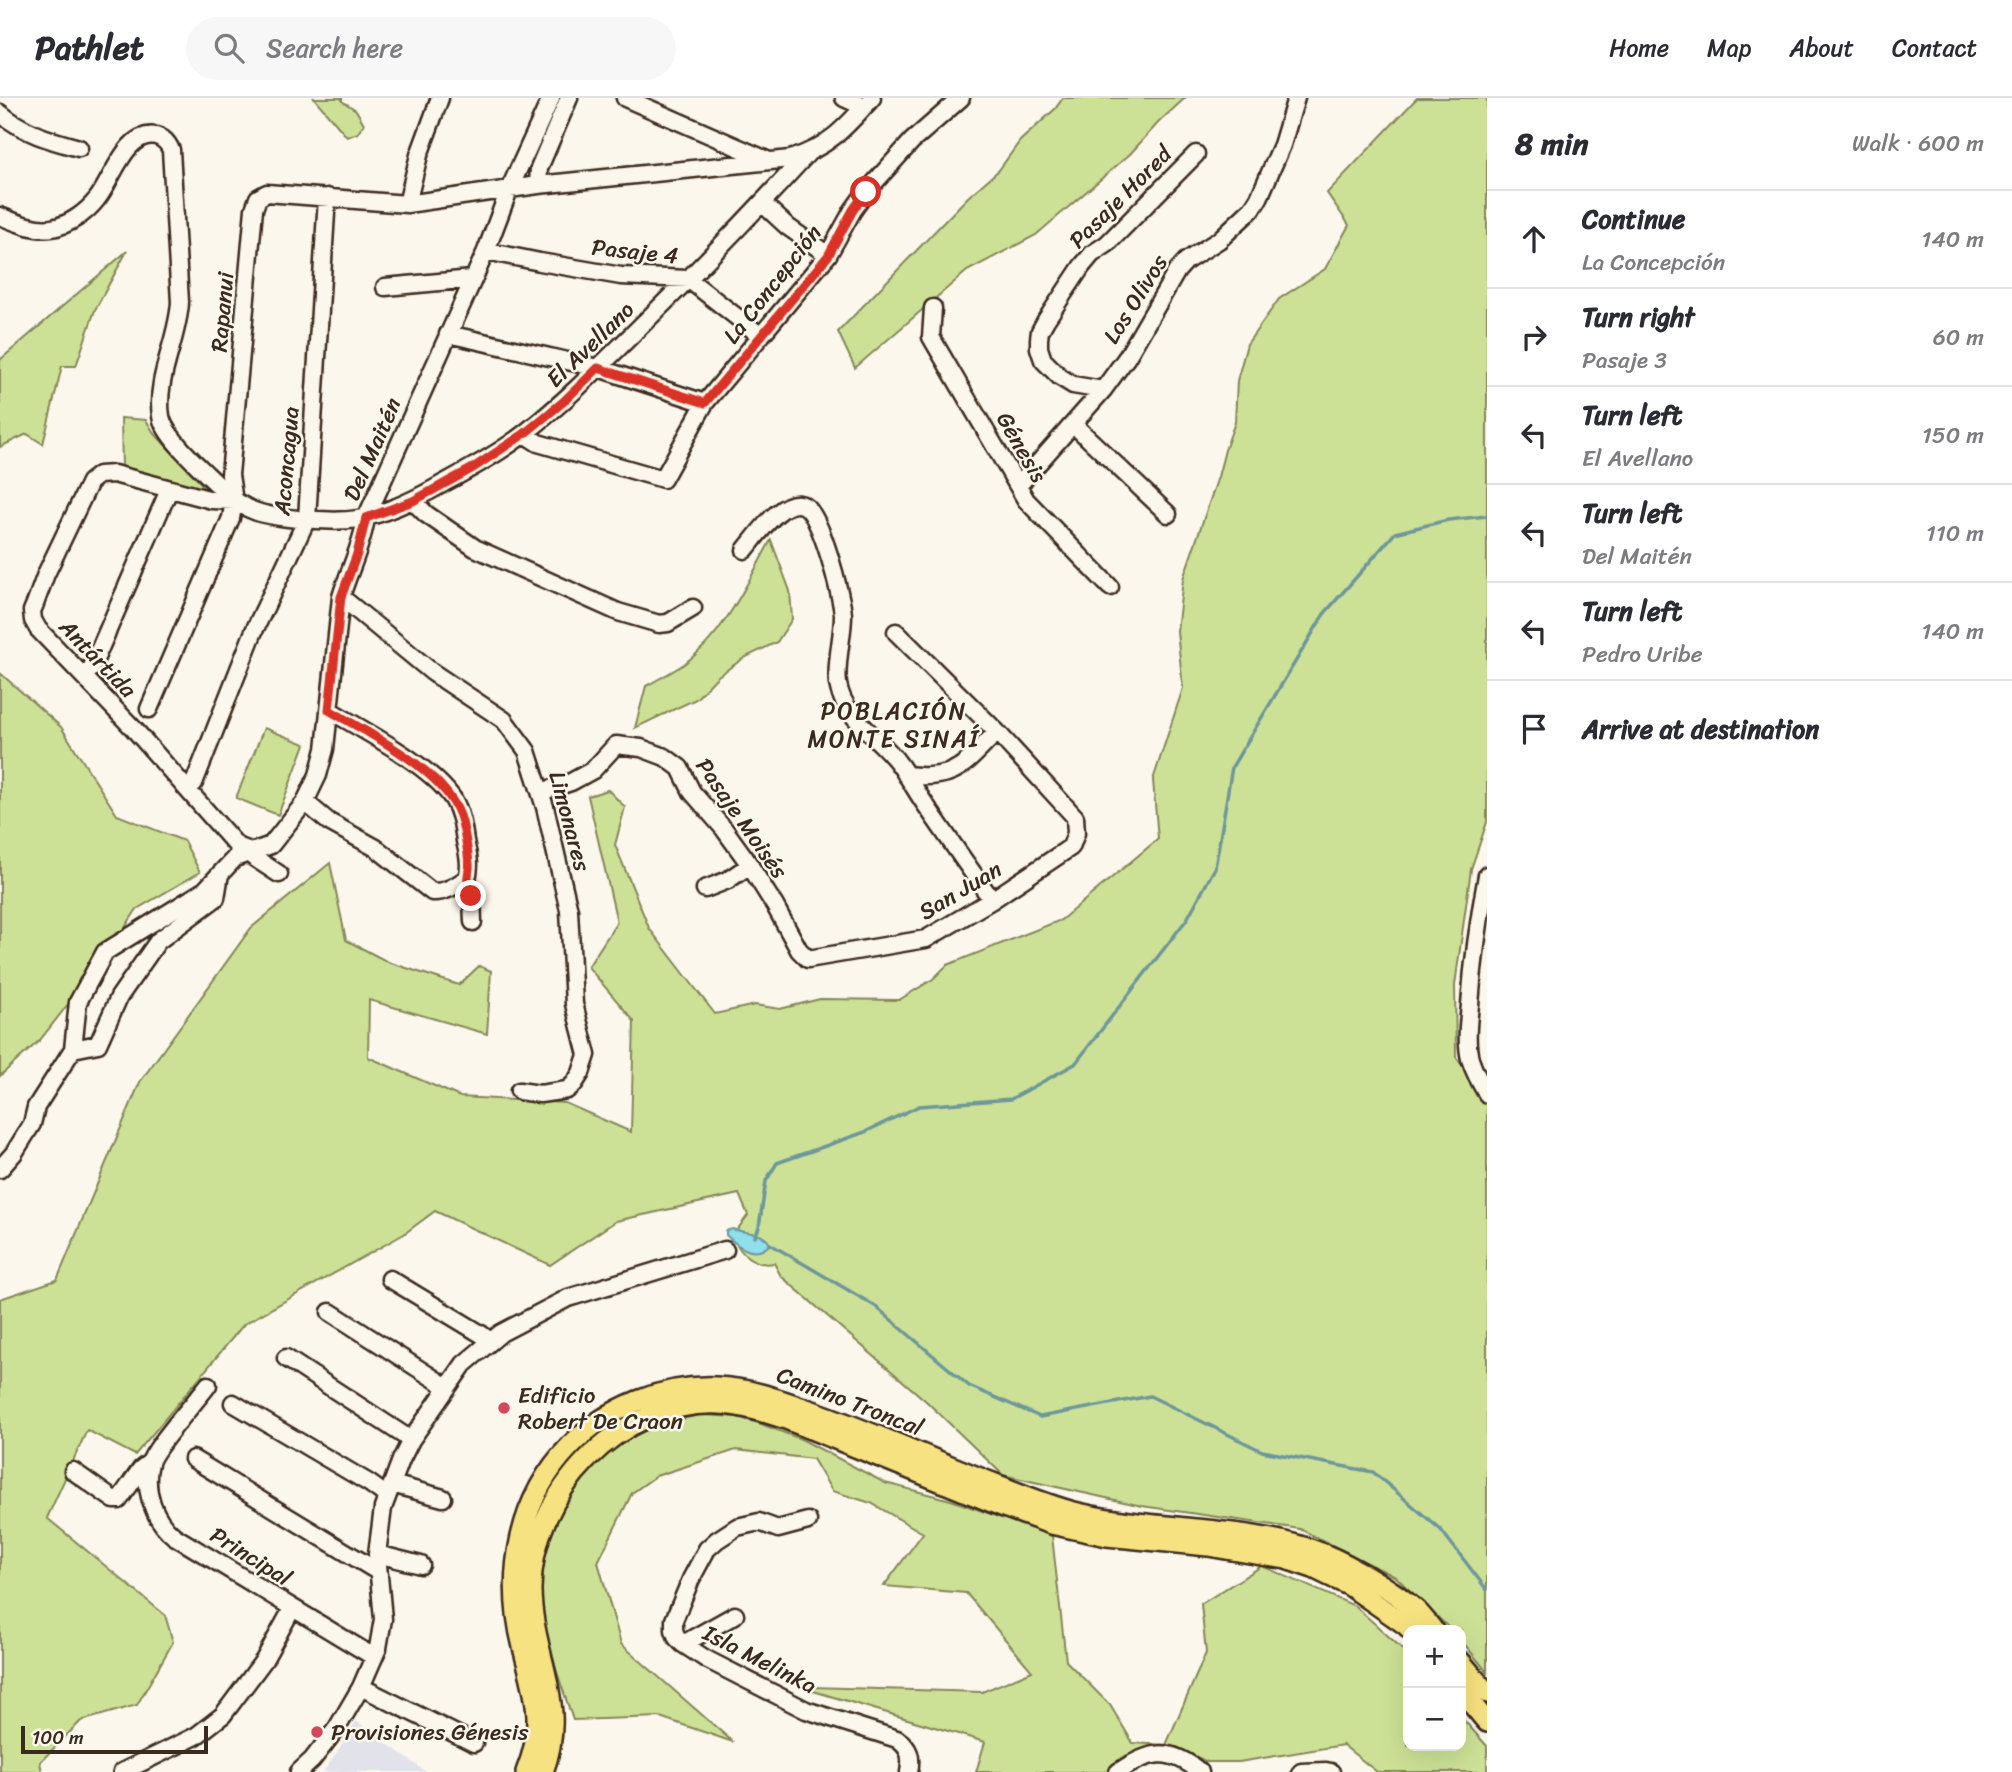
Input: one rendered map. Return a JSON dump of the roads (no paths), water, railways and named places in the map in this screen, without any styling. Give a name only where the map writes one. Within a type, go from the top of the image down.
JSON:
[{"type":"main road","name":"Camino Troncal","points":[[526,1772],[535,1743],[537,1716],[532,1678],[517,1618],[515,1574],[520,1538],[531,1504],[549,1472],[585,1432],[616,1410],[672,1390],[731,1388],[770,1396],[887,1439],[1042,1502],[1078,1513],[1289,1542],[1326,1555],[1361,1573],[1416,1611],[1429,1625]]},
{"type":"main road","name":"Camino Troncal","points":[[543,1772],[552,1738],[553,1714],[550,1689],[537,1643],[531,1590],[535,1556],[544,1524],[569,1479],[599,1448],[642,1421],[683,1408],[718,1404],[751,1408],[796,1423],[1051,1524],[1107,1536],[1208,1546],[1286,1559],[1313,1568],[1350,1586],[1406,1625]]},
{"type":"main road","points":[[1466,1668],[1487,1693]]},
{"type":"main road","points":[[1466,1697],[1487,1722]]},
{"type":"street","points":[[407,204],[419,155],[440,98]]},
{"type":"street","name":"Del Maitén","points":[[74,1049],[78,1002],[105,952],[205,890],[235,858],[271,845],[305,802],[318,775],[325,749],[341,597],[357,554],[366,518],[486,251],[509,190],[551,98]]},
{"type":"street","points":[[538,185],[539,168],[569,98]]},
{"type":"street","points":[[625,98],[770,161]]},
{"type":"street","points":[[844,98],[868,102]]},
{"type":"street","name":"La Concepción","points":[[524,434],[538,443],[663,479],[705,403],[828,256],[866,192],[912,141],[961,98]]},
{"type":"street","name":"Los Olivos","points":[[1018,486],[1103,390],[1126,357],[1177,271],[1186,261],[1220,240],[1245,217],[1259,198],[1282,145],[1296,98]]},
{"type":"street","name":"El Avellano","points":[[407,204],[538,185],[790,159],[808,153],[839,134],[868,102]]},
{"type":"street","points":[[0,113],[14,125],[37,137],[79,148]]},
{"type":"street","points":[[0,216],[20,224],[43,228],[52,228],[74,220],[98,199],[133,142],[156,136],[166,141],[172,149],[179,315],[163,381],[161,414],[166,430],[234,501],[231,519],[149,709]]},
{"type":"street","name":"El Avellano","points":[[234,501],[262,514],[307,519],[366,518],[413,501],[473,468],[524,434],[563,402],[762,204],[808,153]]},
{"type":"street","name":"Pasaje Hored","points":[[1103,390],[1073,385],[1050,368],[1043,360],[1039,348],[1040,331],[1092,254],[1107,244],[1196,154]]},
{"type":"street","name":"Rapanui","points":[[234,501],[230,475],[254,209],[258,198],[267,193],[407,204]]},
{"type":"street","name":"Aconcagua","points":[[188,789],[194,783],[254,631],[307,519],[327,197]]},
{"type":"street","points":[[762,204],[828,256]]},
{"type":"street","name":"Pasaje 4","points":[[486,251],[621,275],[688,279],[761,336]]},
{"type":"street","points":[[385,287],[472,279]]},
{"type":"street","name":"Génesis","points":[[933,308],[932,337],[1026,500],[1110,587]]},
{"type":"street","points":[[448,334],[598,368],[705,403]]},
{"type":"street","points":[[1073,424],[1168,514]]},
{"type":"street","name":"Antártida","points":[[234,501],[212,500],[114,474],[106,473],[94,478],[47,574],[33,611],[33,620],[38,629],[134,729],[237,846],[250,851],[253,857],[279,874]]},
{"type":"street","points":[[91,669],[169,490]]},
{"type":"street","points":[[413,501],[426,514],[475,548],[618,612],[659,624],[693,608]]},
{"type":"street","points":[[745,550],[783,508],[800,504],[811,511],[819,526],[842,606],[838,678],[841,695],[855,718],[891,755],[906,775],[992,900]]},
{"type":"street","name":"Limonares","points":[[341,597],[432,672],[504,720],[527,751],[541,792],[569,910],[574,1004],[587,1055],[574,1084],[566,1090],[540,1094],[519,1091]]},
{"type":"street","points":[[897,632],[997,732],[957,770],[936,776],[906,775]]},
{"type":"street","points":[[329,710],[421,768],[433,777],[453,800],[462,821],[469,863],[467,878],[473,922]]},
{"type":"street","name":"San Juan","points":[[808,959],[926,939],[992,900],[1071,847],[1076,833],[1075,817],[997,732]]},
{"type":"street","name":"Pasaje Moisés","points":[[541,792],[571,782],[593,770],[616,745],[641,748],[665,757],[680,768],[692,792],[750,865],[799,950],[808,959]]},
{"type":"street","points":[[305,802],[329,822],[376,848],[432,891],[455,887],[467,878]]},
{"type":"street","points":[[705,889],[728,880],[750,865]]},
{"type":"street","points":[[0,1168],[32,1124],[36,1107],[74,1049],[98,1044],[119,996],[158,940],[216,898],[220,874]]},
{"type":"street","points":[[1487,875],[1468,1041],[1471,1059],[1480,1084],[1487,1094]]},
{"type":"street","points":[[299,1772],[337,1728],[361,1687],[374,1657],[381,1639],[383,1619],[377,1571],[380,1520],[389,1490],[411,1440],[464,1364],[501,1333],[568,1298],[725,1250]]},
{"type":"street","points":[[390,1279],[490,1341]]},
{"type":"street","points":[[330,1312],[447,1387]]},
{"type":"street","points":[[286,1359],[411,1440]]},
{"type":"street","points":[[73,1471],[114,1500],[119,1500],[208,1385]]},
{"type":"street","points":[[233,1402],[369,1483],[389,1490],[443,1498]]},
{"type":"street","points":[[192,1459],[377,1571]]},
{"type":"street","name":"Principal","points":[[150,1462],[151,1498],[155,1514],[165,1529],[374,1657]]},
{"type":"street","name":"Isla Melinka","points":[[807,1521],[778,1529],[759,1522],[737,1527],[717,1540],[707,1549],[674,1620],[677,1638],[706,1659],[806,1710],[897,1739],[909,1752],[909,1772]]},
{"type":"street","points":[[377,1554],[421,1565]]},
{"type":"street","points":[[122,1772],[195,1736],[223,1716],[264,1660],[292,1609]]},
{"type":"street","points":[[683,1644],[735,1615]]},
{"type":"street","points":[[361,1687],[474,1743]]},
{"type":"street","points":[[1118,1772],[1137,1759],[1168,1754],[1200,1772]]},
{"type":"street","points":[[1301,1772],[1331,1772]]},
{"type":"water","points":[[732,1229],[758,1234],[770,1244],[759,1251],[747,1250],[726,1235],[726,1231]]},
{"type":"waterway","points":[[755,1237],[766,1181],[777,1163],[865,1132],[919,1106],[1011,1099],[1075,1064],[1187,919],[1215,868],[1232,767],[1324,614],[1395,533],[1448,520],[1487,516]]},
{"type":"waterway","points":[[770,1244],[875,1306],[969,1386],[1040,1417],[1150,1396],[1262,1451],[1373,1472],[1441,1530],[1487,1590]]},
{"type":"place","name":"Edificio Robert De Craon","points":[[504,1408]]},
{"type":"place","name":"Provisiones Génesis","points":[[317,1732]]},
{"type":"district","name":"POBLACIÓN MONTE SINAÍ","points":[[894,725]]}]
